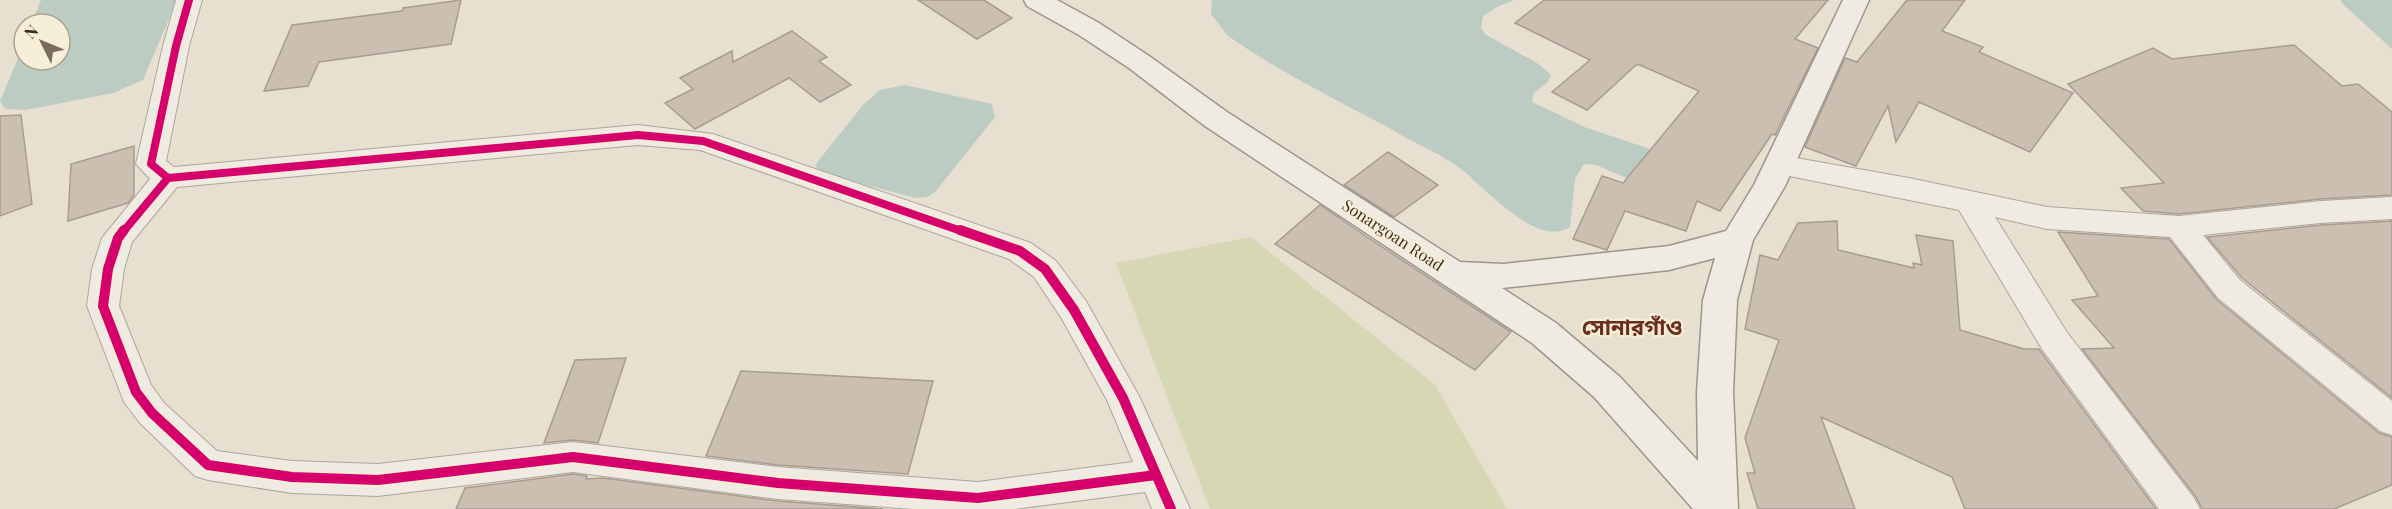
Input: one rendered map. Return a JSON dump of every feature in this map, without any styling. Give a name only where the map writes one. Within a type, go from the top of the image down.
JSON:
[{"type":"main road","name":"Sonargoan Road","points":[[1037,0],[1089,29],[1139,62],[1216,119],[1545,333],[1607,387],[1718,509]]},
{"type":"main road","name":"Sonargoan Road","points":[[1718,509],[1715,392],[1720,300],[1737,240],[1779,165],[1856,0]]},
{"type":"main road","points":[[1452,274],[1503,276],[1669,258],[1737,240]]},
{"type":"street","points":[[168,178],[151,164],[171,67],[189,0]]},
{"type":"street","points":[[1156,475],[978,498],[778,483],[573,457],[378,480],[292,477],[208,465],[152,413],[136,392],[103,306],[108,269],[118,238],[168,178],[638,135],[703,141],[1020,251],[1045,269],[1074,310],[1123,398],[1171,509]]},
{"type":"street","points":[[1779,165],[2047,218],[2179,227],[2321,212],[2392,208]]},
{"type":"street","points":[[1970,202],[2054,340],[2181,509]]},
{"type":"street","points":[[2179,227],[2229,289],[2392,422]]},
{"type":"green space","points":[[1251,237],[1435,385],[1507,509],[1210,509],[1116,263]]},
{"type":"shaded area","points":[[41,0],[177,0],[143,80],[113,93],[26,110],[5,109],[0,101],[12,72],[72,72],[72,12],[36,12]]},
{"type":"shaded area","points":[[1212,0],[1514,0],[1483,16],[1481,28],[1486,35],[1537,63],[1551,75],[1548,82],[1534,93],[1532,102],[1587,128],[1647,148],[1665,157],[1634,181],[1596,165],[1584,164],[1575,179],[1570,227],[1557,232],[1543,230],[1512,213],[1446,159],[1248,50],[1228,36],[1211,14]]},
{"type":"shaded area","points":[[2340,0],[2392,0],[2392,49],[2344,5]]},
{"type":"shaded area","points":[[905,85],[992,104],[995,117],[935,192],[927,197],[916,198],[820,173],[815,165],[863,105],[880,90]]},
{"type":"building","points":[[461,0],[451,44],[319,62],[308,86],[264,91],[292,25],[402,11],[403,8]]},
{"type":"building","points":[[918,0],[984,0],[1012,18],[977,39]]},
{"type":"building","points":[[1544,0],[1828,0],[1795,39],[1818,48],[1775,135],[1772,134],[1720,211],[1697,201],[1686,231],[1625,211],[1607,250],[1573,239],[1602,176],[1623,183],[1699,91],[1636,65],[1587,110],[1552,92],[1590,60],[1515,23]]},
{"type":"building","points":[[1907,0],[1965,0],[1942,31],[1983,47],[1979,52],[2073,93],[2030,152],[1919,102],[1896,142],[1888,106],[1856,166],[1805,147],[1845,58],[1857,62]]},
{"type":"building","points":[[792,31],[827,57],[819,61],[851,85],[820,102],[789,78],[695,129],[665,103],[693,89],[680,78],[732,51],[733,62]]},
{"type":"building","points":[[2294,45],[2342,86],[2358,84],[2392,112],[2392,195],[2321,199],[2179,214],[2143,211],[2121,188],[2164,183],[2068,84],[2153,48],[2172,59]]},
{"type":"building","points":[[21,115],[32,204],[0,216],[0,116]]},
{"type":"building","points":[[134,146],[134,195],[128,203],[68,221],[71,164]]},
{"type":"building","points":[[1388,152],[1438,185],[1394,217],[1344,185]]},
{"type":"building","points":[[1320,205],[1511,332],[1475,370],[1275,244]]},
{"type":"building","points":[[1837,221],[1838,250],[1914,268],[1913,263],[1922,265],[1916,235],[1953,241],[1960,330],[2024,349],[2039,349],[2156,509],[1965,509],[1952,477],[1821,417],[1855,509],[1758,509],[1747,473],[1755,473],[1745,438],[1779,340],[1745,329],[1760,255],[1778,260],[1798,223]]},
{"type":"building","points":[[2392,221],[2392,398],[2242,278],[2207,237],[2321,225]]},
{"type":"building","points":[[2058,232],[2169,239],[2217,300],[2379,433],[2392,437],[2392,485],[2334,509],[2202,509],[2196,497],[2082,349],[2114,348],[2072,300],[2098,296]]},
{"type":"building","points":[[626,358],[598,443],[573,440],[544,443],[575,360]]},
{"type":"building","points":[[741,371],[933,381],[908,474],[778,465],[706,456]]},
{"type":"building","points":[[573,474],[587,476],[586,479],[603,478],[778,501],[883,509],[456,509],[465,488]]},
{"type":"cycle path","points":[[189,0],[176,46],[151,164],[168,178],[638,135],[703,141],[1020,251],[1045,269],[1074,310],[1123,398],[1171,509]]},
{"type":"cycle path","points":[[168,178],[118,238],[108,269],[103,306],[136,392],[152,413],[208,465],[292,477],[378,480],[573,457],[778,483],[978,498],[1156,475]]},
{"type":"district","name":"সোনারগাঁও","points":[[1632,327]]}]
